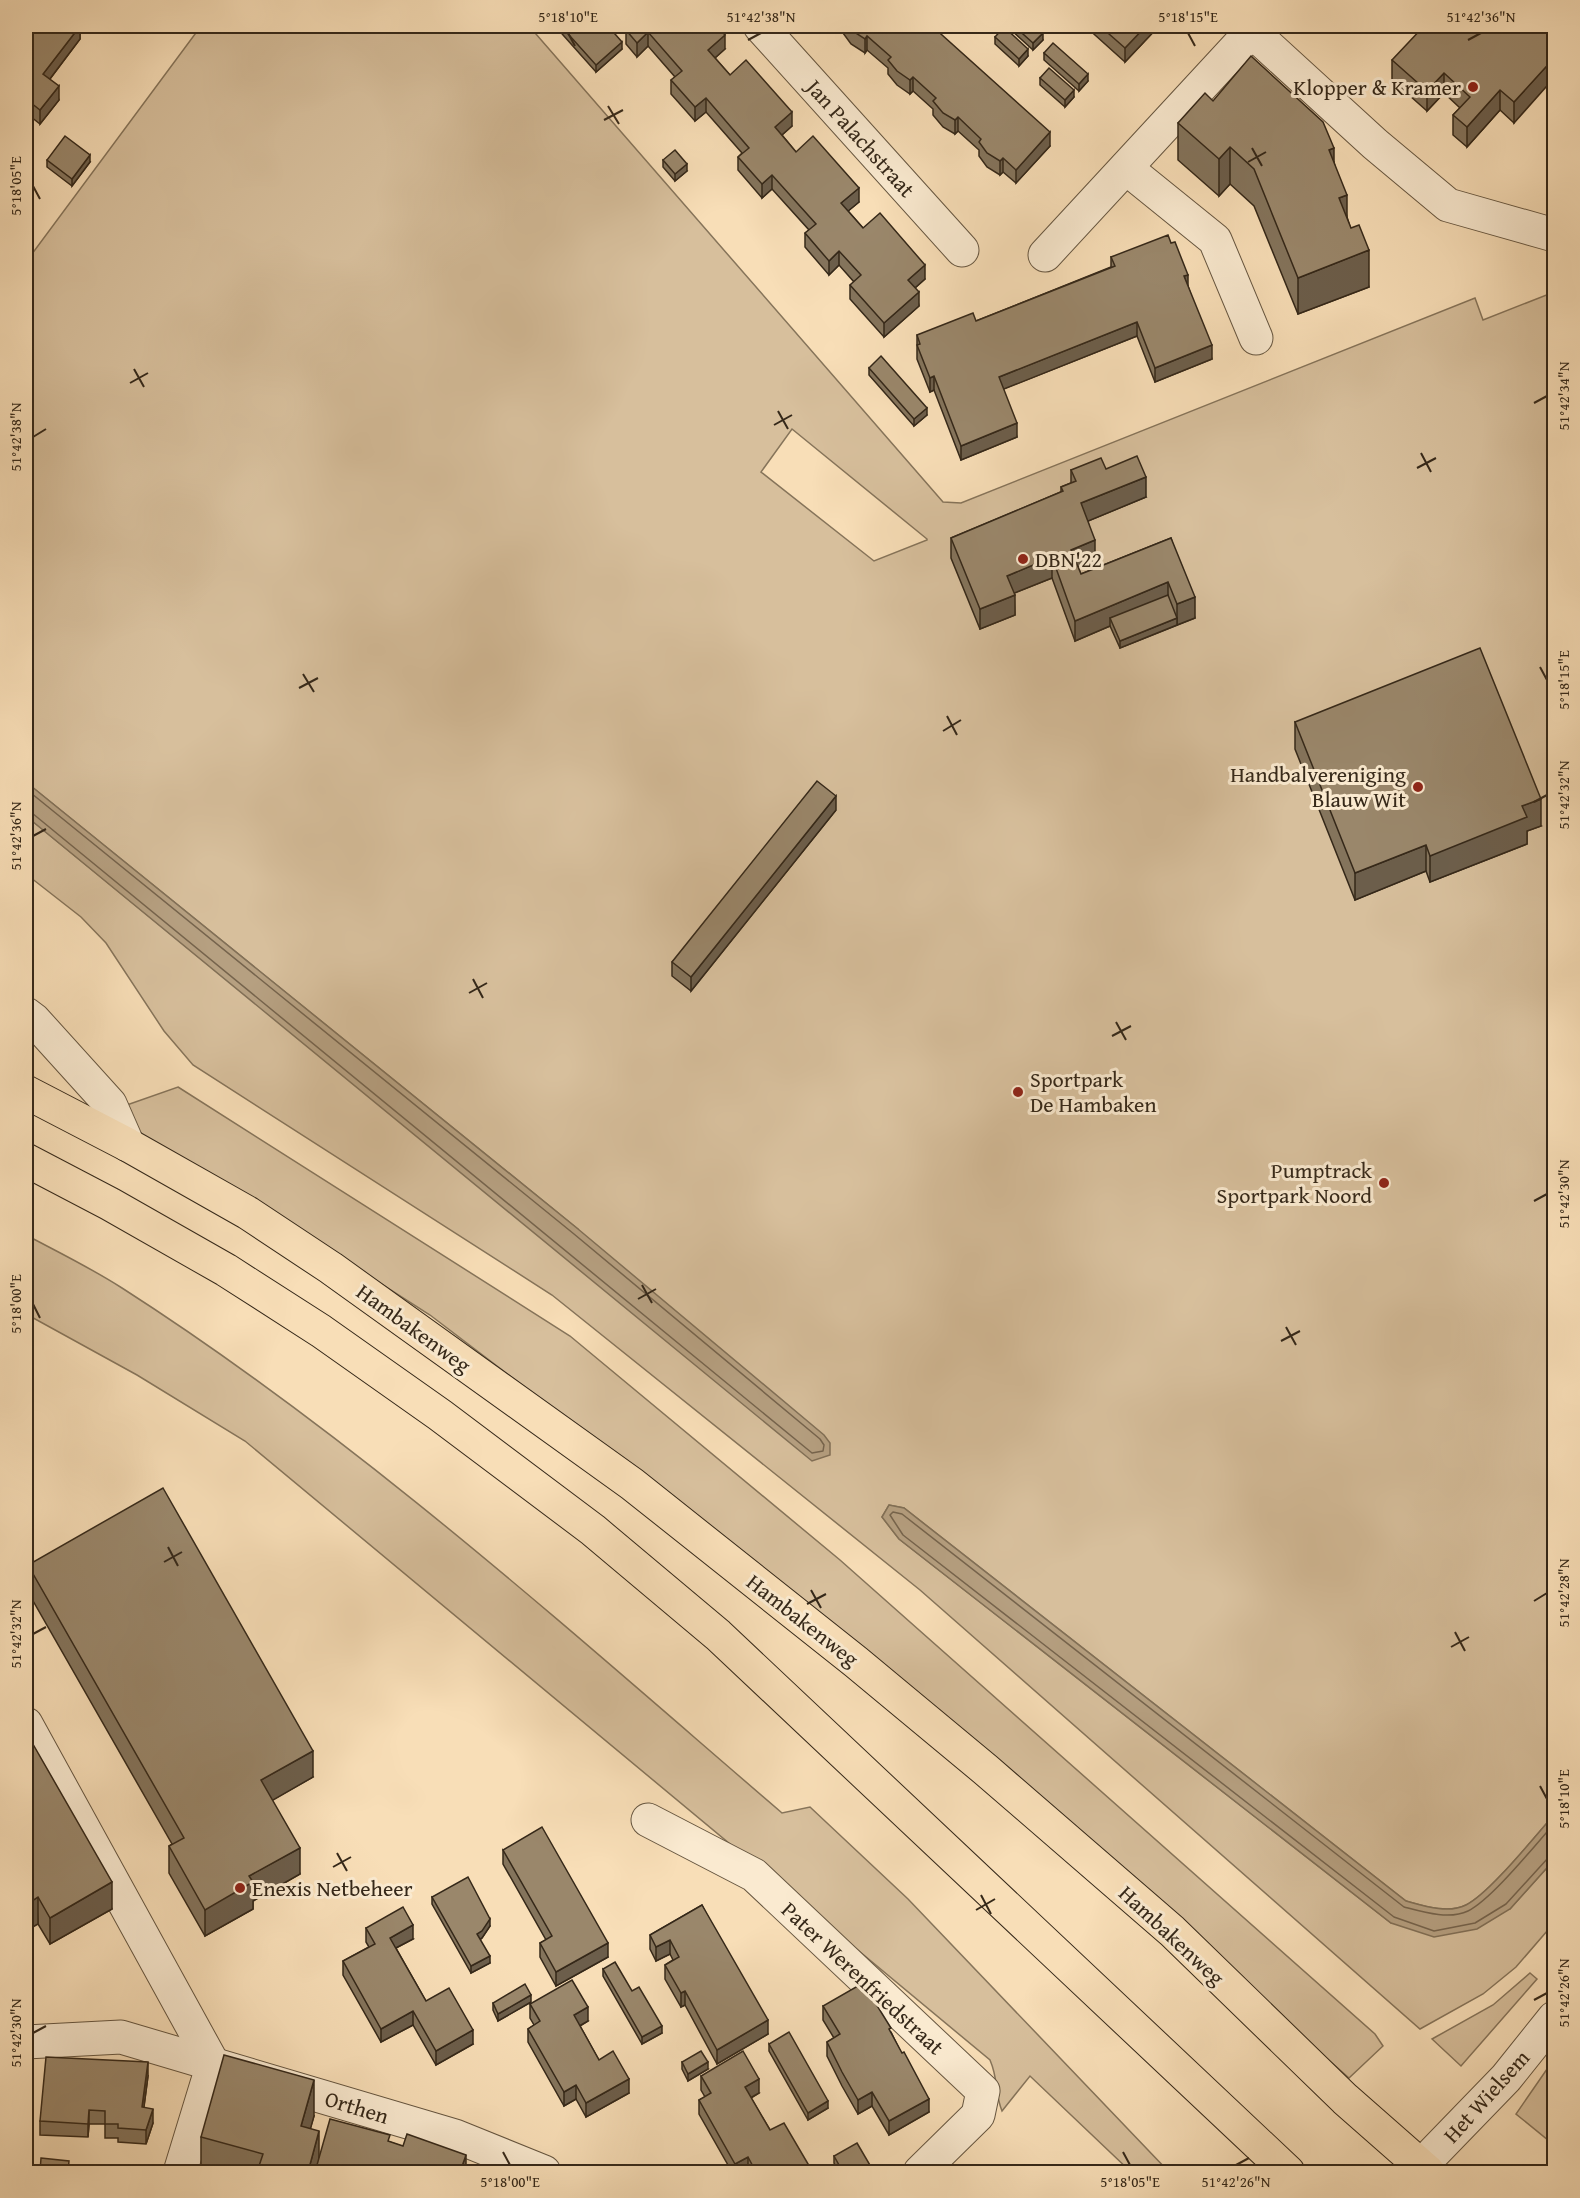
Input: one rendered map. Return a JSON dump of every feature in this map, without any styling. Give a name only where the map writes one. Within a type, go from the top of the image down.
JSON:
[{"type":"main road","name":"Hambakenweg","points":[[26,1092],[128,1145],[248,1213],[331,1269],[632,1484],[856,1662],[1172,1931],[1421,2170]]},
{"type":"main road","points":[[26,1160],[110,1204],[226,1270],[321,1331],[440,1415],[593,1530],[735,1651],[1288,2172]]},
{"type":"street","name":"Jan Palachstraat","points":[[760,26],[962,250]]},
{"type":"street","points":[[1045,255],[1126,168],[1249,28],[1375,144],[1448,205],[1554,235]]},
{"type":"street","points":[[1126,168],[1215,240],[1256,338]]},
{"type":"street","points":[[26,1014],[110,1104],[128,1145]]},
{"type":"street","points":[[26,1724],[213,2064],[180,2172]]},
{"type":"street","name":"Pater Werenfriedstraat","points":[[648,1820],[754,1875],[983,2091],[978,2115],[920,2172]]},
{"type":"street","name":"Het Wielsem","points":[[1421,2170],[1506,2078],[1554,2018]]},
{"type":"street","name":"Orthen","points":[[26,2042],[121,2037],[455,2136],[544,2172]]},
{"type":"shaded area","name":"Sportpark De Hambaken","points":[[201,26],[529,26],[943,502],[961,503],[1475,298],[1483,320],[1554,292],[1554,1815],[1499,1877],[1476,1899],[1466,1905],[1444,1909],[1406,1901],[904,1508],[889,1505],[882,1517],[899,1539],[1391,1923],[1510,1909],[1554,1860],[1554,1923],[1516,1967],[1483,1994],[1420,2029],[920,1590],[552,1295],[193,1065],[164,1031],[106,943],[81,917],[26,874],[26,816],[548,1242],[578,1229],[26,782],[26,262]],"holes":[[[792,429],[927,539],[874,561],[761,472]]]},
{"type":"shaded area","points":[[178,1087],[570,1336],[840,1560],[1375,2034],[1383,2046],[1349,2078],[978,1750],[615,1456],[430,1315],[280,1219],[104,1113]]},
{"type":"shaded area","points":[[26,1235],[122,1288],[295,1408],[461,1539],[782,1813],[810,1807],[908,1899],[1169,2172],[1131,2172],[1030,2076],[1002,2111],[990,2060],[245,1441],[137,1375],[26,1314]]},
{"type":"shaded area","points":[[1530,1973],[1537,1979],[1461,2066],[1432,2039],[1493,2005]]},
{"type":"shaded area","points":[[1554,2059],[1554,2137],[1548,2140],[1516,2114]]},
{"type":"water","points":[[26,782],[578,1229],[824,1435],[830,1443],[830,1455],[812,1461],[26,816]]},
{"type":"water","points":[[889,1505],[904,1508],[1406,1901],[1444,1909],[1466,1905],[1476,1899],[1499,1877],[1554,1815],[1554,1860],[1510,1909],[1477,1929],[1434,1937],[1391,1923],[899,1539],[882,1517]]},
{"type":"building","points":[[26,26],[80,26],[43,74],[59,86],[40,110],[26,99]]},
{"type":"building","points":[[561,26],[608,26],[622,42],[596,65]]},
{"type":"building","points":[[631,26],[717,26],[725,35],[708,50],[730,75],[746,60],[792,112],[775,127],[796,152],[813,136],[859,188],[841,203],[863,228],[880,213],[925,265],[908,280],[919,292],[884,323],[850,285],[861,275],[839,251],[829,261],[805,233],[816,224],[772,175],[762,184],[738,157],[749,148],[706,98],[695,107],[671,80],[682,71],[648,32],[637,43],[626,30]]},
{"type":"building","points":[[848,26],[932,26],[1050,132],[1016,170],[1003,158],[1000,161],[987,153],[979,142],[981,139],[958,117],[955,120],[943,113],[933,101],[936,98],[913,77],[910,80],[897,71],[888,60],[891,57],[867,36],[865,39]]},
{"type":"building","points":[[1014,26],[1034,26],[1043,33],[1033,43]]},
{"type":"building","points":[[1100,26],[1146,26],[1125,48]]},
{"type":"building","name":"Klopper & Kramer","points":[[1424,26],[1554,26],[1554,58],[1514,102],[1500,90],[1467,127],[1453,115],[1470,97],[1444,73],[1427,91],[1392,60]]},
{"type":"building","points":[[1004,27],[1028,49],[1019,59],[995,37]]},
{"type":"building","points":[[1053,43],[1088,74],[1079,84],[1044,53]]},
{"type":"building","points":[[1251,56],[1323,122],[1334,148],[1329,150],[1347,195],[1339,198],[1351,228],[1359,225],[1369,250],[1298,278],[1254,169],[1230,147],[1219,159],[1178,123],[1205,93],[1213,101]]},
{"type":"building","points":[[1049,68],[1074,90],[1065,100],[1040,78]]},
{"type":"building","points":[[65,136],[90,155],[72,179],[47,160]]},
{"type":"building","points":[[675,150],[687,164],[675,174],[663,160]]},
{"type":"building","points":[[1168,235],[1171,243],[1175,242],[1188,275],[1184,276],[1212,345],[1155,368],[1137,322],[999,377],[1017,423],[961,446],[934,376],[930,378],[917,345],[920,344],[917,335],[973,313],[976,321],[1115,266],[1111,257]]},
{"type":"building","points":[[881,356],[927,408],[914,419],[869,368]]},
{"type":"building","name":"DBN'22","points":[[1137,456],[1146,477],[1081,503],[1095,540],[1071,550],[1081,574],[1171,538],[1195,597],[1177,604],[1168,582],[1075,621],[1052,557],[1007,576],[1015,595],[980,609],[951,538],[1063,491],[1061,487],[1076,481],[1071,470],[1101,458],[1106,469]]},
{"type":"building","points":[[1168,595],[1177,618],[1120,641],[1110,618]]},
{"type":"building","name":"Handbalvereniging Blauw Wit","points":[[1480,648],[1541,799],[1522,806],[1527,817],[1430,856],[1426,845],[1355,873],[1295,722]]},
{"type":"building","points":[[817,781],[836,796],[691,977],[672,962]]},
{"type":"building","points":[[163,1488],[313,1751],[261,1780],[300,1848],[249,1876],[253,1882],[205,1910],[169,1846],[184,1838],[28,1565]]},
{"type":"building","points":[[26,1732],[112,1882],[50,1918],[38,1897],[26,1905]]},
{"type":"building","points":[[542,1827],[608,1943],[556,1972],[540,1943],[552,1936],[503,1850]]},
{"type":"building","points":[[468,1877],[490,1919],[482,1931],[477,1934],[490,1956],[471,1966],[432,1897]]},
{"type":"building","points":[[702,1905],[768,2020],[717,2050],[685,1991],[681,1993],[665,1965],[679,1957],[670,1940],[656,1947],[650,1935]]},
{"type":"building","points":[[403,1907],[413,1925],[390,1938],[426,2001],[449,1988],[473,2030],[436,2051],[413,2011],[381,2029],[343,1961],[375,1944],[366,1928]]},
{"type":"building","points":[[615,1962],[632,1991],[639,1987],[662,2026],[642,2037],[603,1969]]},
{"type":"building","points":[[572,1980],[588,2007],[574,2015],[599,2060],[613,2051],[629,2079],[586,2103],[576,2085],[564,2092],[528,2029],[540,2021],[530,2004]]},
{"type":"building","points":[[863,1983],[891,2028],[889,2029],[929,2099],[889,2121],[872,2092],[858,2100],[827,2042],[840,2034],[823,2006]]},
{"type":"building","points":[[525,1984],[531,1995],[498,2014],[493,2003]]},
{"type":"building","points":[[789,2032],[828,2101],[808,2113],[769,2044]]},
{"type":"building","points":[[701,2051],[708,2062],[688,2074],[682,2062]]},
{"type":"building","points":[[743,2051],[759,2079],[745,2087],[770,2130],[784,2123],[811,2169],[805,2172],[756,2172],[748,2157],[735,2164],[699,2100],[711,2093],[701,2076]]},
{"type":"building","points":[[224,2055],[314,2080],[301,2126],[319,2131],[308,2172],[257,2172],[263,2154],[201,2137]]},
{"type":"building","points":[[46,2057],[148,2062],[142,2107],[153,2109],[146,2130],[118,2128],[118,2124],[105,2124],[105,2111],[89,2110],[88,2124],[40,2121]]},
{"type":"building","points":[[26,2065],[31,2109],[26,2110]]},
{"type":"building","points":[[330,2119],[390,2135],[388,2141],[403,2146],[407,2134],[466,2155],[460,2172],[398,2172],[381,2167],[379,2172],[315,2172]]},
{"type":"building","points":[[857,2143],[874,2172],[843,2172],[834,2156]]},
{"type":"building","points":[[41,2158],[69,2161],[68,2172],[40,2172]]},
{"type":"building","points":[[503,2168],[514,2172],[501,2172]]},
{"type":"place","name":"Klopper & Kramer","points":[[1473,87]]},
{"type":"place","name":"DBN'22","points":[[1023,559]]},
{"type":"place","name":"Handbalvereniging Blauw Wit","points":[[1418,787]]},
{"type":"place","name":"Sportpark De Hambaken","points":[[1018,1092]]},
{"type":"place","name":"Pumptrack Sportpark Noord","points":[[1384,1183]]},
{"type":"place","name":"Enexis Netbeheer","points":[[240,1888]]}]
